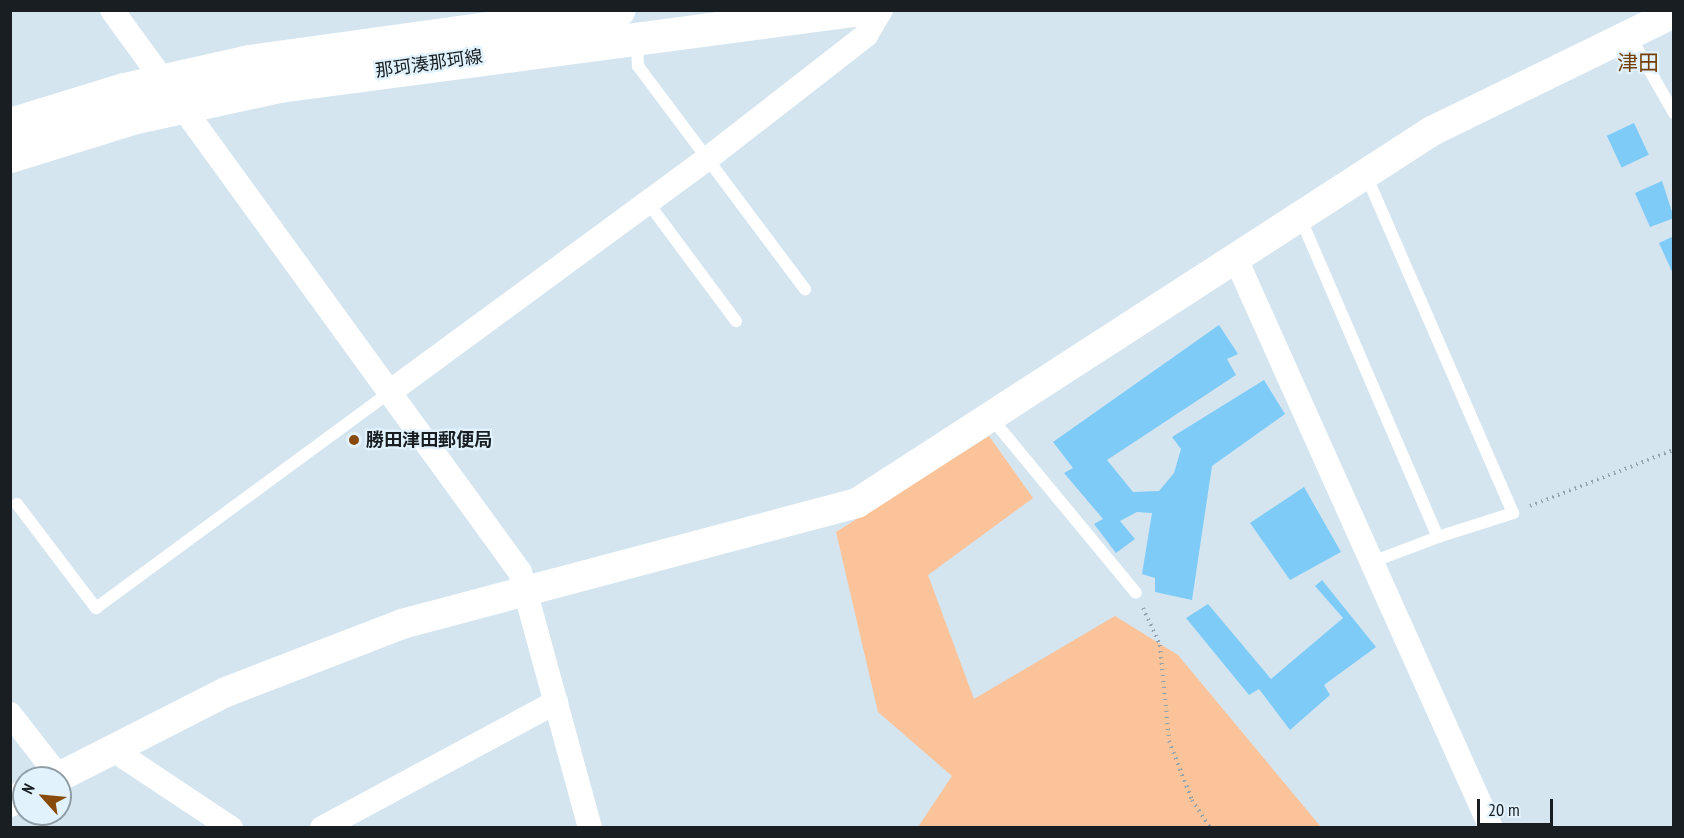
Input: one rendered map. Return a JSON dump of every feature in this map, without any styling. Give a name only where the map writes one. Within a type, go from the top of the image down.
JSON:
[{"type":"main road","name":"那珂湊那珂線","points":[[10,156],[172,93],[332,47],[493,18],[618,10]]},
{"type":"main road","name":"那珂湊那珂線","points":[[10,124],[172,93],[386,69],[854,10]]},
{"type":"street","points":[[391,391],[649,204],[707,159],[866,35],[881,10]]},
{"type":"street","points":[[118,13],[172,93],[391,391],[520,572],[590,828]]},
{"type":"street","points":[[72,770],[296,662],[402,624],[857,503],[993,420],[1235,257],[1432,131],[1674,13]]},
{"type":"street","points":[[1235,257],[1491,828]]},
{"type":"street","points":[[322,828],[556,702]]},
{"type":"street","points":[[10,714],[50,766]]},
{"type":"street","points":[[112,749],[231,828]]},
{"type":"lane","points":[[1630,35],[1674,113]]},
{"type":"lane","points":[[636,37],[638,66],[805,289]]},
{"type":"lane","points":[[1366,175],[1513,513],[1438,537],[1372,562]]},
{"type":"lane","points":[[649,204],[736,321]]},
{"type":"lane","points":[[1299,216],[1438,537]]},
{"type":"lane","points":[[17,504],[96,608],[391,391]]},
{"type":"lane","points":[[993,420],[1136,593]]},
{"type":"path","points":[[1513,513],[1674,450]]},
{"type":"path","points":[[1136,593],[1160,645],[1169,741],[1192,800],[1210,828]]},
{"type":"shaded area","points":[[989,436],[1033,498],[928,575],[974,699],[1115,616],[1178,655],[1321,827],[918,827],[952,776],[878,712],[836,532]]},
{"type":"building","points":[[1634,123],[1649,155],[1622,167],[1607,136]]},
{"type":"building","points":[[1662,181],[1674,218],[1650,227],[1635,193]]},
{"type":"building","points":[[1674,236],[1674,276],[1659,243]]},
{"type":"building","points":[[1219,325],[1238,354],[1227,359],[1236,375],[1107,460],[1133,492],[1159,491],[1174,473],[1181,449],[1172,437],[1264,380],[1285,414],[1212,466],[1192,600],[1155,592],[1155,578],[1142,574],[1152,513],[1137,512],[1120,521],[1135,539],[1116,553],[1094,524],[1103,519],[1064,473],[1073,468],[1053,442]]},
{"type":"building","points":[[1304,487],[1341,552],[1290,580],[1250,523]]},
{"type":"building","points":[[1322,580],[1376,647],[1324,685],[1330,695],[1290,730],[1259,689],[1249,695],[1186,618],[1208,604],[1271,679],[1343,618],[1315,586]]},
{"type":"place","name":"勝田津田郵便局","points":[[354,440]]},
{"type":"district","name":"津田","points":[[1638,63]]}]
